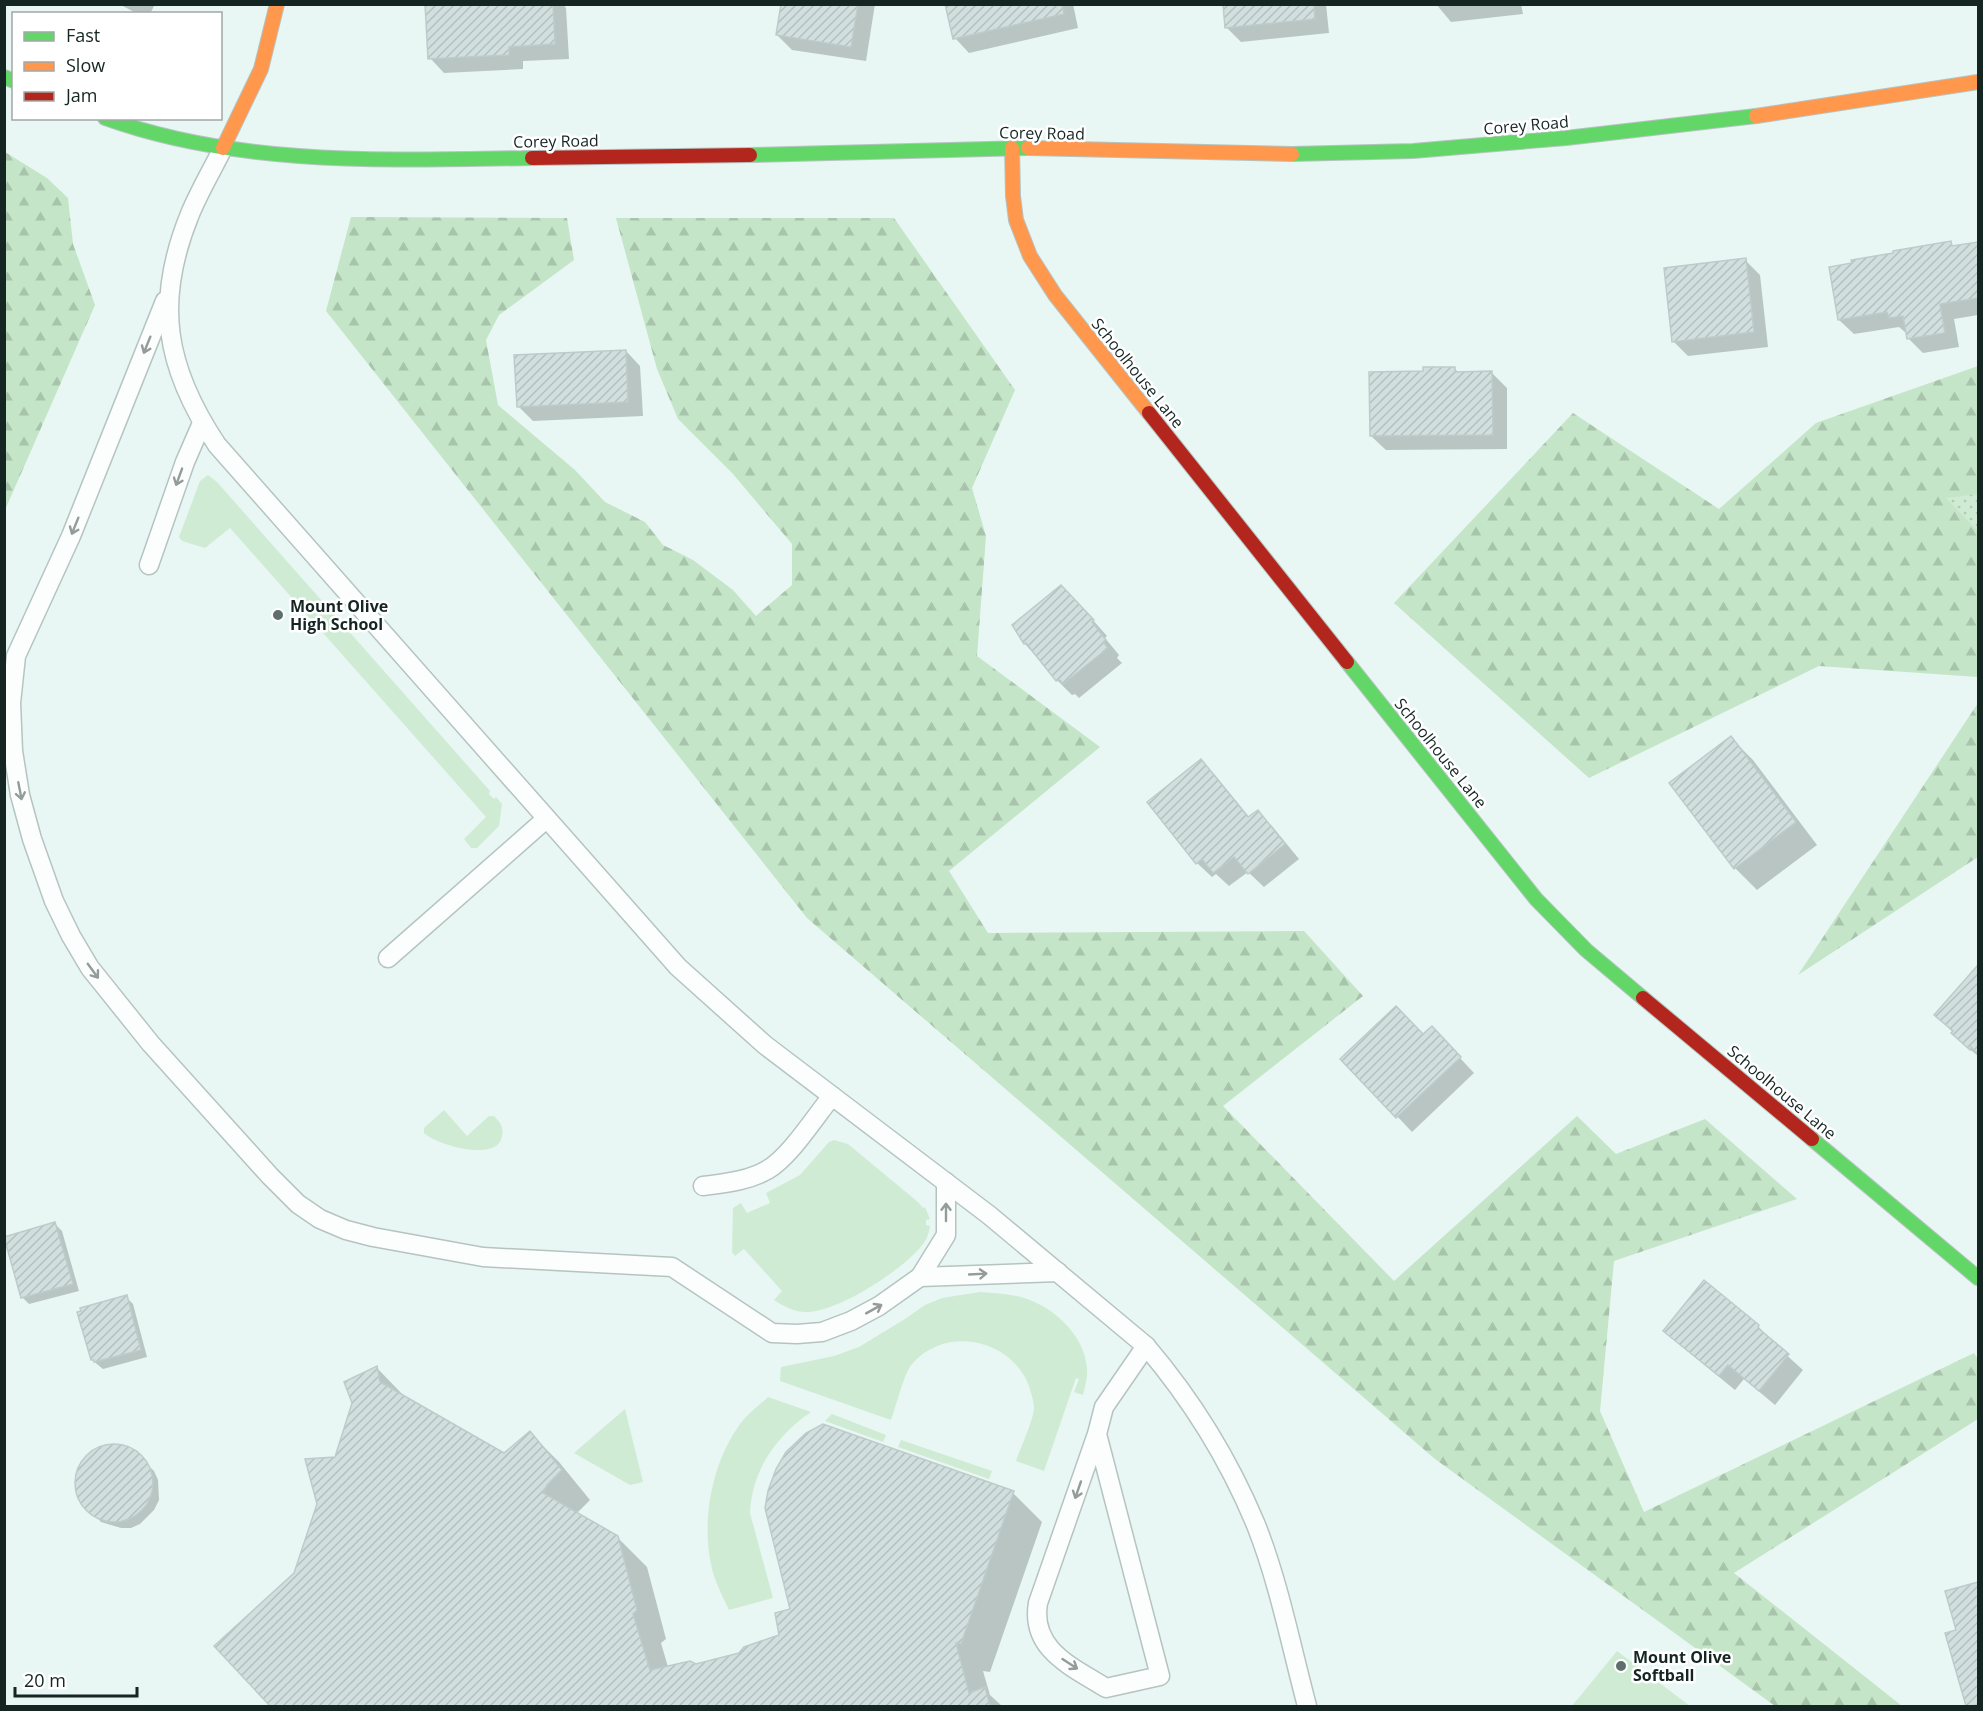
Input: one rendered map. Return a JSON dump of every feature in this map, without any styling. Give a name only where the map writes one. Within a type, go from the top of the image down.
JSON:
[{"type":"street","points":[[223,148],[261,69],[277,4]]},
{"type":"street","name":"Corey Road","points":[[111,120],[141,131],[223,148],[376,160],[796,154],[1012,148],[1311,154],[1413,151],[1566,138],[1720,121],[1978,82]]},
{"type":"street","name":"Schoolhouse Lane","points":[[1012,148],[1013,201],[1016,220],[1022,241],[1048,286],[1536,899],[1586,951],[1978,1278]]},
{"type":"lane","points":[[223,148],[190,212],[175,255],[169,291],[170,329],[177,365],[202,423],[225,454],[678,967],[765,1045],[946,1182],[1146,1346],[1167,1372],[1232,1471],[1252,1517],[1273,1576],[1307,1707]]},
{"type":"lane","points":[[169,291],[71,536],[16,656],[11,703],[13,751],[20,795],[32,839],[54,902],[90,968],[151,1044],[270,1176],[298,1204],[320,1219],[346,1230],[373,1237],[483,1257],[672,1267],[772,1333],[822,1332],[841,1325],[879,1306],[920,1277],[946,1235],[946,1182]]},
{"type":"lane","points":[[149,565],[185,462],[202,423]]},
{"type":"lane","points":[[388,958],[546,819]]},
{"type":"lane","points":[[703,1185],[734,1182],[773,1167],[832,1096]]},
{"type":"lane","points":[[920,1277],[1058,1272]]},
{"type":"lane","points":[[1097,1434],[1160,1676],[1107,1688],[1063,1661],[1042,1640],[1036,1615],[1038,1603],[1097,1434],[1104,1407],[1146,1346]]},
{"type":"green space","points":[[5,152],[47,178],[68,198],[73,244],[95,305],[5,510]]},
{"type":"green space","points":[[351,217],[567,218],[574,260],[499,315],[486,340],[498,405],[575,470],[605,502],[645,522],[663,545],[693,560],[733,590],[756,616],[792,585],[792,544],[733,474],[678,419],[657,369],[616,218],[894,218],[1015,390],[972,488],[986,536],[977,656],[1100,747],[949,871],[988,933],[1304,931],[1363,996],[1223,1106],[1394,1281],[1577,1116],[1616,1154],[1705,1119],[1797,1199],[1614,1261],[1600,1411],[1644,1512],[1974,1353],[1978,1359],[1978,1419],[1734,1573],[1902,1706],[1775,1706],[1435,1459],[807,918],[326,311]]},
{"type":"green space","points":[[1978,366],[1978,677],[1819,666],[1589,778],[1394,603],[1573,413],[1719,509],[1816,423]]},
{"type":"green space","points":[[208,475],[217,482],[490,791],[489,794],[494,799],[496,797],[502,804],[499,826],[477,848],[471,848],[464,839],[486,817],[230,528],[205,548],[182,541],[179,537],[200,481]]},
{"type":"green space","points":[[1978,494],[1978,531],[1946,498]]},
{"type":"green space","points":[[1978,703],[1978,857],[1798,975]]},
{"type":"green space","points":[[444,1110],[467,1136],[489,1116],[494,1116],[502,1130],[498,1144],[490,1149],[466,1149],[431,1138],[424,1133],[424,1128]]},
{"type":"green space","points":[[834,1140],[848,1144],[923,1208],[925,1207],[930,1219],[926,1220],[926,1225],[930,1226],[923,1245],[909,1259],[867,1289],[852,1298],[822,1310],[800,1312],[774,1300],[782,1291],[744,1249],[735,1256],[732,1252],[733,1208],[741,1203],[747,1213],[770,1203],[766,1193],[800,1175],[829,1142]]},
{"type":"green space","points":[[980,1292],[1021,1297],[1044,1307],[1065,1323],[1080,1344],[1085,1356],[1087,1375],[1083,1395],[1074,1392],[1079,1379],[1076,1378],[1044,1471],[1016,1461],[1033,1415],[1033,1400],[1029,1386],[1020,1370],[1008,1357],[993,1348],[959,1341],[942,1344],[926,1352],[909,1368],[891,1420],[780,1381],[781,1367],[834,1356],[859,1347],[925,1305],[942,1298]]},
{"type":"green space","points":[[768,1397],[811,1412],[798,1421],[777,1443],[768,1455],[755,1482],[750,1513],[773,1598],[729,1610],[714,1576],[710,1557],[708,1515],[711,1494],[723,1454],[733,1435],[744,1419]]},
{"type":"green space","points":[[625,1409],[643,1482],[630,1485],[574,1453]]},
{"type":"green space","points":[[832,1414],[886,1435],[883,1442],[825,1421]]},
{"type":"green space","points":[[901,1440],[992,1471],[989,1479],[898,1447]]},
{"type":"green space","name":"Mount Olive Softball","points":[[1617,1651],[1690,1706],[1572,1706]]},
{"type":"building","points":[[425,4],[553,4],[555,44],[509,47],[509,55],[428,59]]},
{"type":"building","points":[[781,4],[858,4],[851,47],[776,35]]},
{"type":"building","points":[[945,4],[1062,4],[1064,14],[953,39]]},
{"type":"building","points":[[1223,4],[1314,4],[1315,19],[1225,28]]},
{"type":"building","points":[[1951,241],[1952,246],[1978,242],[1978,298],[1940,304],[1945,333],[1907,339],[1903,316],[1889,318],[1887,312],[1838,320],[1829,267],[1852,263],[1851,260],[1893,253],[1893,251]]},
{"type":"building","points":[[1746,258],[1754,332],[1672,342],[1664,268]]},
{"type":"building","points":[[626,350],[628,402],[517,407],[514,355]]},
{"type":"building","points":[[1423,367],[1455,367],[1455,372],[1492,371],[1493,435],[1370,436],[1369,372],[1423,371]]},
{"type":"building","points":[[1061,585],[1094,620],[1092,622],[1106,640],[1103,642],[1108,648],[1063,684],[1060,680],[1056,681],[1026,643],[1024,644],[1012,625]]},
{"type":"building","points":[[1731,736],[1796,822],[1734,869],[1669,783]]},
{"type":"building","points":[[1201,759],[1248,817],[1258,810],[1285,844],[1248,874],[1234,857],[1213,873],[1202,859],[1196,864],[1147,802]]},
{"type":"building","points":[[1977,966],[1978,1054],[1971,1047],[1970,1050],[1934,1015]]},
{"type":"building","points":[[1396,1006],[1423,1034],[1432,1026],[1461,1057],[1396,1118],[1340,1059]]},
{"type":"building","points":[[55,1222],[73,1284],[21,1298],[4,1237]]},
{"type":"building","points":[[1704,1280],[1759,1325],[1758,1328],[1789,1354],[1759,1391],[1728,1365],[1719,1376],[1663,1331]]},
{"type":"building","points":[[127,1295],[141,1350],[94,1362],[91,1360],[77,1312],[81,1311],[80,1308]]},
{"type":"building","points":[[377,1366],[380,1382],[504,1453],[530,1431],[562,1470],[547,1485],[543,1493],[618,1536],[637,1610],[633,1614],[650,1670],[690,1661],[696,1664],[739,1653],[744,1647],[779,1635],[775,1613],[790,1609],[765,1508],[768,1491],[776,1469],[786,1452],[806,1433],[823,1424],[1014,1491],[961,1644],[956,1643],[969,1693],[985,1687],[990,1706],[270,1706],[214,1646],[294,1573],[317,1504],[305,1459],[335,1457],[352,1403],[344,1382]]},
{"type":"building","points":[[114,1444],[129,1447],[146,1461],[153,1483],[150,1498],[136,1515],[114,1522],[99,1519],[82,1505],[75,1483],[78,1468],[92,1451]]},
{"type":"building","points":[[1978,1582],[1978,1705],[1966,1706],[1945,1633],[1956,1630],[1945,1591]]},
{"type":"traffic: fast","points":[[4,77],[12,80]]},
{"type":"traffic: fast","points":[[1292,154],[1413,151],[1566,138],[1756,116]]},
{"type":"traffic: fast","points":[[112,120],[157,134],[262,153],[370,159],[532,158]]},
{"type":"traffic: fast","points":[[750,155],[1028,148]]},
{"type":"traffic: fast","points":[[1347,662],[1536,899],[1586,950],[1643,998]]},
{"type":"traffic: fast","points":[[1812,1139],[1978,1278]]},
{"type":"traffic: slow","points":[[223,148],[261,69],[277,4]]},
{"type":"traffic: slow","points":[[1756,116],[1978,82]]},
{"type":"traffic: slow","points":[[1012,148],[1016,220],[1030,256],[1055,295],[1149,413]]},
{"type":"traffic: slow","points":[[1028,148],[1292,154]]},
{"type":"traffic: jam","points":[[532,158],[750,155]]},
{"type":"traffic: jam","points":[[1149,413],[1347,662]]},
{"type":"traffic: jam","points":[[1643,998],[1812,1139]]},
{"type":"place","name":"Mount Olive High School","points":[[278,615]]},
{"type":"place","name":"Mount Olive Softball","points":[[1621,1666]]}]
